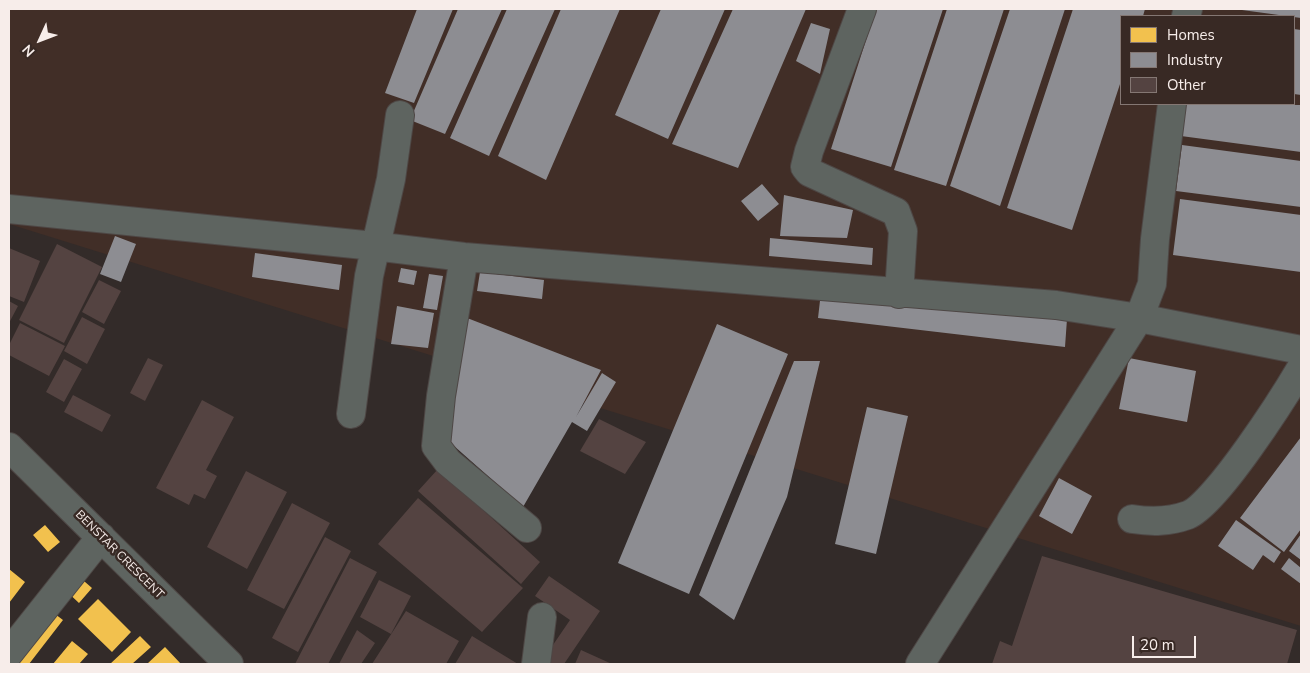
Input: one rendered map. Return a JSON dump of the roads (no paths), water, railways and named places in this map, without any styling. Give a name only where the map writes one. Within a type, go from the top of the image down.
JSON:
[{"type":"street","points":[[862,9],[805,166],[809,172],[896,212],[903,231],[899,294]]},
{"type":"street","points":[[920,664],[1139,318],[1152,284],[1154,239],[1172,105]]},
{"type":"street","points":[[351,414],[374,246],[391,179],[400,115]]},
{"type":"street","points":[[9,209],[464,257],[899,294],[1056,305],[1139,318],[1301,350]]},
{"type":"street","points":[[464,257],[441,396],[436,446],[448,462],[527,528]]},
{"type":"street","points":[[1132,518],[1158,522],[1190,515],[1221,484],[1247,450],[1301,368]]},
{"type":"street","name":"BENSTAR CRESCENT","points":[[9,448],[229,664]]},
{"type":"street","points":[[9,653],[101,537]]},
{"type":"street","points":[[536,664],[542,617]]}]
